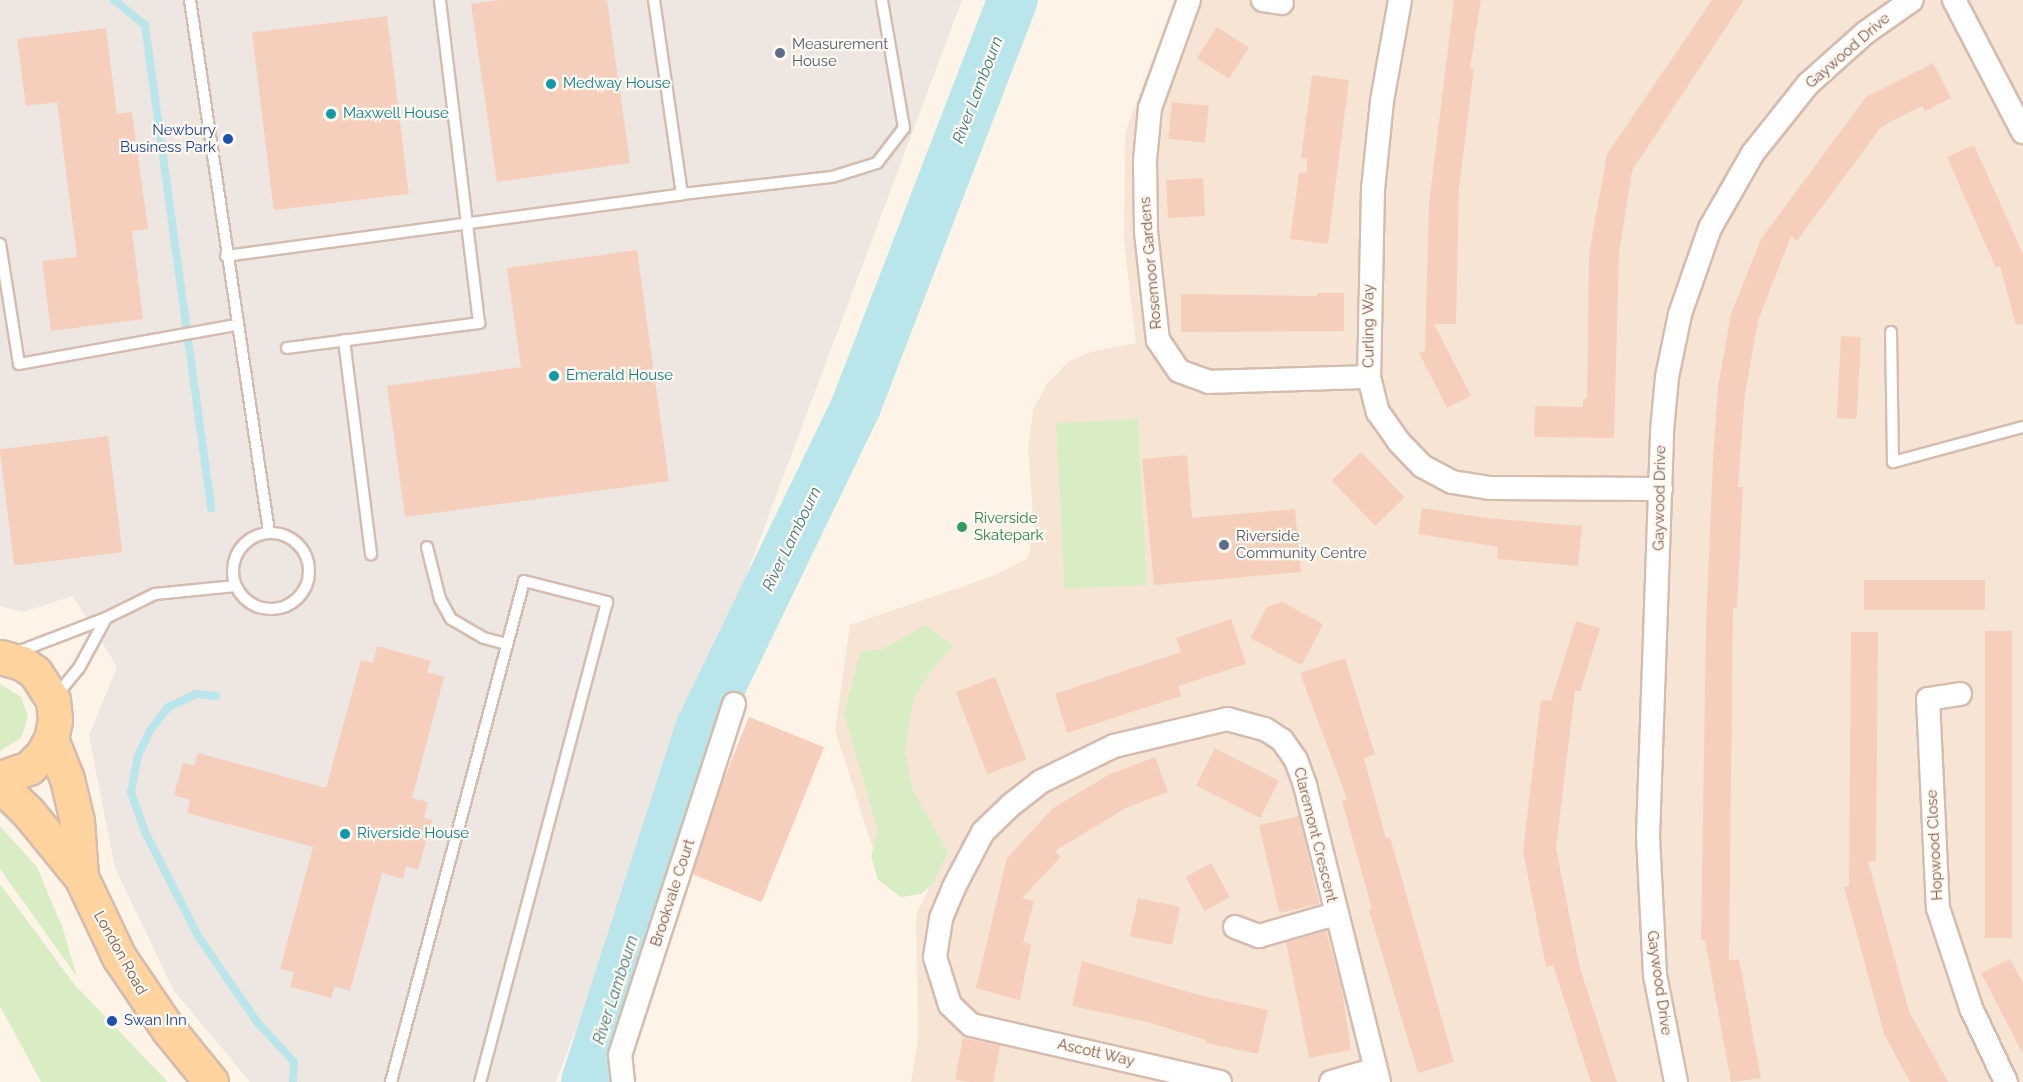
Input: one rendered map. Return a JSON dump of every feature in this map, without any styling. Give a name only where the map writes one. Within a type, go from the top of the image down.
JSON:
[{"type":"main road","points":[[0,778],[29,768],[51,739],[55,720],[53,700],[35,672],[3,657]]},
{"type":"main road","name":"London Road","points":[[51,739],[67,779],[77,822],[81,877]]},
{"type":"main road","name":"London Road","points":[[0,785],[28,812],[81,877],[118,957],[168,1029],[211,1082]]},
{"type":"street","name":"Rosemoor Gardens","points":[[1189,0],[1150,108],[1146,150],[1146,232],[1158,340],[1179,371],[1209,382],[1369,377]]},
{"type":"street","name":"Curling Way","points":[[1400,0],[1382,100],[1373,189],[1369,377],[1378,411],[1398,442],[1422,466],[1452,482],[1491,488],[1661,489]]},
{"type":"street","points":[[1954,0],[2023,132]]},
{"type":"street","name":"Gaywood Drive","points":[[1676,1082],[1655,975],[1648,836],[1667,377],[1686,292],[1710,228],[1728,192],[1779,118],[1839,55],[1901,3]]},
{"type":"street","name":"Hopwood Close","points":[[1960,694],[1929,699],[1938,908],[1971,1008],[2006,1082]]},
{"type":"street","name":"Brookvale Court","points":[[623,1082],[620,1055],[734,704]]},
{"type":"street","name":"Claremont Crescent","points":[[971,1025],[950,1005],[935,957],[941,918],[954,887],[983,832],[1011,805],[1040,782],[1114,746],[1227,719],[1265,729],[1282,740],[1296,760],[1305,785],[1376,1076]]},
{"type":"street","points":[[1235,927],[1259,936],[1335,914]]},
{"type":"street","name":"Ascott Way","points":[[971,1025],[1146,1073],[1220,1082]]},
{"type":"street","points":[[1331,1082],[1376,1076]]},
{"type":"lane","points":[[190,0],[236,325],[269,532]]},
{"type":"lane","points":[[287,348],[479,323],[440,0]]},
{"type":"lane","points":[[654,0],[682,194]]},
{"type":"lane","points":[[226,256],[682,194],[832,177],[878,163],[904,128],[882,0]]},
{"type":"lane","points":[[0,244],[19,364],[236,325]]},
{"type":"lane","points":[[1891,332],[1893,462],[2023,427]]},
{"type":"lane","points":[[344,340],[371,554]]},
{"type":"lane","points":[[269,532],[291,538],[301,547],[309,567],[302,593],[290,604],[264,608],[252,603],[236,586],[233,569],[236,555],[244,543],[269,532]]},
{"type":"lane","points":[[427,547],[437,590],[451,619],[484,638],[507,644]]},
{"type":"lane","points":[[391,1082],[524,581],[607,602],[480,1082]]},
{"type":"lane","points":[[3,657],[106,618],[154,594],[236,586]]},
{"type":"lane","points":[[53,700],[80,668],[106,618]]},
{"type":"shaded area","name":"Newbury Business Park","points":[[0,0],[962,0],[556,1082],[250,1082],[174,991],[115,868],[89,736],[117,667],[73,596],[23,612],[0,606]]},
{"type":"shaded area","points":[[1175,0],[2023,0],[2023,1082],[911,1082],[918,1038],[916,914],[935,877],[872,846],[835,730],[850,625],[993,576],[1028,558],[1034,531],[1028,448],[1033,410],[1047,384],[1068,362],[1090,352],[1136,343],[1124,241],[1125,133]]},
{"type":"green space","points":[[1138,419],[1147,585],[1065,589],[1056,423]]},
{"type":"green space","points":[[926,625],[953,646],[930,672],[913,701],[905,753],[913,790],[948,852],[934,883],[921,894],[901,897],[878,880],[871,856],[878,830],[844,714],[861,651],[881,650]]},
{"type":"green space","points":[[0,684],[21,697],[28,717],[21,738],[0,751]]},
{"type":"green space","points":[[0,826],[37,867],[63,929],[77,977],[0,869]]},
{"type":"green space","points":[[0,884],[74,984],[168,1082],[41,1082],[0,1006]]},
{"type":"building","name":"Medway House","points":[[498,0],[607,0],[630,163],[497,182],[471,4]]},
{"type":"building","points":[[1454,0],[1481,0],[1470,68],[1474,69],[1459,188],[1456,324],[1434,324],[1471,396],[1447,408],[1419,353],[1425,350],[1429,203]]},
{"type":"building","points":[[1712,0],[1744,0],[1632,171],[1619,254],[1614,438],[1534,437],[1535,406],[1583,407],[1583,399],[1587,399],[1589,254],[1607,154]]},
{"type":"building","name":"Maxwell House","points":[[387,16],[409,194],[274,210],[252,33]]},
{"type":"building","points":[[1217,27],[1249,48],[1229,79],[1197,58]]},
{"type":"building","points":[[106,28],[117,114],[132,112],[148,229],[132,231],[143,319],[51,331],[42,261],[77,257],[57,102],[26,106],[17,39]]},
{"type":"building","points":[[1933,63],[1951,98],[1925,111],[1922,106],[1881,127],[1797,241],[1791,236],[1758,321],[1745,393],[1738,487],[1743,487],[1737,608],[1733,608],[1729,961],[1739,959],[1761,1078],[1731,1082],[1705,940],[1701,940],[1706,626],[1713,459],[1718,387],[1731,314],[1761,239],[1866,97]]},
{"type":"building","points":[[1312,75],[1349,80],[1328,244],[1290,239],[1299,173],[1307,172],[1307,159],[1301,158]]},
{"type":"building","points":[[1172,102],[1209,106],[1205,143],[1168,139]]},
{"type":"building","points":[[1974,145],[2023,254],[2023,324],[2016,325],[2000,266],[1996,268],[1947,157]]},
{"type":"building","points":[[1203,178],[1205,216],[1168,218],[1166,180]]},
{"type":"building","name":"Emerald House","points":[[637,250],[669,481],[405,517],[387,386],[521,367],[507,268]]},
{"type":"building","points":[[1317,293],[1344,293],[1344,331],[1181,332],[1181,294],[1317,296]]},
{"type":"building","points":[[1841,336],[1861,337],[1857,419],[1837,418]]},
{"type":"building","points":[[108,436],[122,552],[14,565],[0,449]]},
{"type":"building","points":[[1361,452],[1405,497],[1375,526],[1332,480]]},
{"type":"building","name":"Riverside Community Centre","points":[[1187,455],[1192,518],[1295,509],[1301,572],[1154,585],[1142,459]]},
{"type":"building","points":[[1422,508],[1486,518],[1582,526],[1578,566],[1497,559],[1498,547],[1418,534]]},
{"type":"building","points":[[1864,580],[1985,580],[1985,610],[1864,610]]},
{"type":"building","points":[[1282,602],[1323,624],[1302,665],[1250,638],[1267,607]]},
{"type":"building","points":[[1231,619],[1246,664],[1178,686],[1181,696],[1067,733],[1055,694],[1181,652],[1176,638]]},
{"type":"building","points":[[1576,621],[1600,628],[1580,692],[1575,690],[1556,848],[1580,968],[1617,1082],[1591,1082],[1553,965],[1546,967],[1523,851],[1541,700],[1551,701]]},
{"type":"building","points":[[1985,631],[2012,631],[2012,938],[1985,938]]},
{"type":"building","points":[[1851,632],[1878,632],[1876,861],[1868,861],[1909,1011],[1948,1082],[1910,1082],[1884,1034],[1844,887],[1849,886]]},
{"type":"building","name":"Riverside House","points":[[377,646],[431,661],[427,672],[444,677],[412,798],[428,802],[424,818],[432,820],[418,870],[406,866],[403,879],[382,873],[350,991],[335,986],[331,998],[290,987],[294,972],[280,969],[313,847],[187,813],[190,800],[174,795],[183,763],[194,766],[198,753],[326,788],[361,660],[373,663]]},
{"type":"building","points":[[1345,658],[1375,754],[1364,758],[1386,839],[1390,837],[1454,1062],[1418,1073],[1369,910],[1372,909],[1342,801],[1347,799],[1300,673]]},
{"type":"building","points":[[995,677],[1027,759],[987,774],[956,692]]},
{"type":"building","points":[[749,717],[824,747],[762,902],[686,872]]},
{"type":"building","points":[[1215,748],[1279,781],[1260,818],[1196,785]]},
{"type":"building","points":[[1155,757],[1168,792],[1126,808],[1055,851],[1061,857],[1022,898],[1034,901],[1023,942],[1031,945],[1020,1000],[976,988],[1007,858],[1053,808],[1110,774]]},
{"type":"building","points":[[1299,816],[1319,904],[1279,913],[1259,825]]},
{"type":"building","points":[[1211,863],[1230,897],[1205,911],[1186,877]]},
{"type":"building","points":[[1138,898],[1180,907],[1172,945],[1130,936]]},
{"type":"building","points":[[1326,931],[1341,984],[1351,1050],[1309,1058],[1286,942]]},
{"type":"building","points":[[2010,959],[2023,983],[2023,1054],[1981,973]]},
{"type":"building","points":[[1082,961],[1199,995],[1268,1010],[1258,1054],[1206,1043],[1206,1040],[1147,1022],[1072,1006]]},
{"type":"building","points":[[963,1038],[1000,1045],[993,1082],[955,1079]]},
{"type":"waterway","points":[[114,0],[145,25],[211,509]]},
{"type":"waterway","name":"River Lambourn","points":[[586,1082],[701,727],[856,406],[1013,0]]},
{"type":"waterway","points":[[216,696],[196,694],[168,707],[150,731],[138,756],[131,792],[145,832],[198,936],[257,1022],[294,1062],[293,1082]]},
{"type":"place","name":"Measurement House","points":[[780,53]]},
{"type":"place","name":"Medway House","points":[[551,84]]},
{"type":"place","name":"Maxwell House","points":[[331,114]]},
{"type":"place","name":"Newbury Business Park","points":[[228,139]]},
{"type":"place","name":"Emerald House","points":[[554,376]]},
{"type":"place","name":"Riverside Skatepark","points":[[962,527]]},
{"type":"place","name":"Riverside Community Centre","points":[[1224,545]]},
{"type":"place","name":"Riverside House","points":[[345,834]]},
{"type":"place","name":"Swan Inn","points":[[112,1021]]}]
